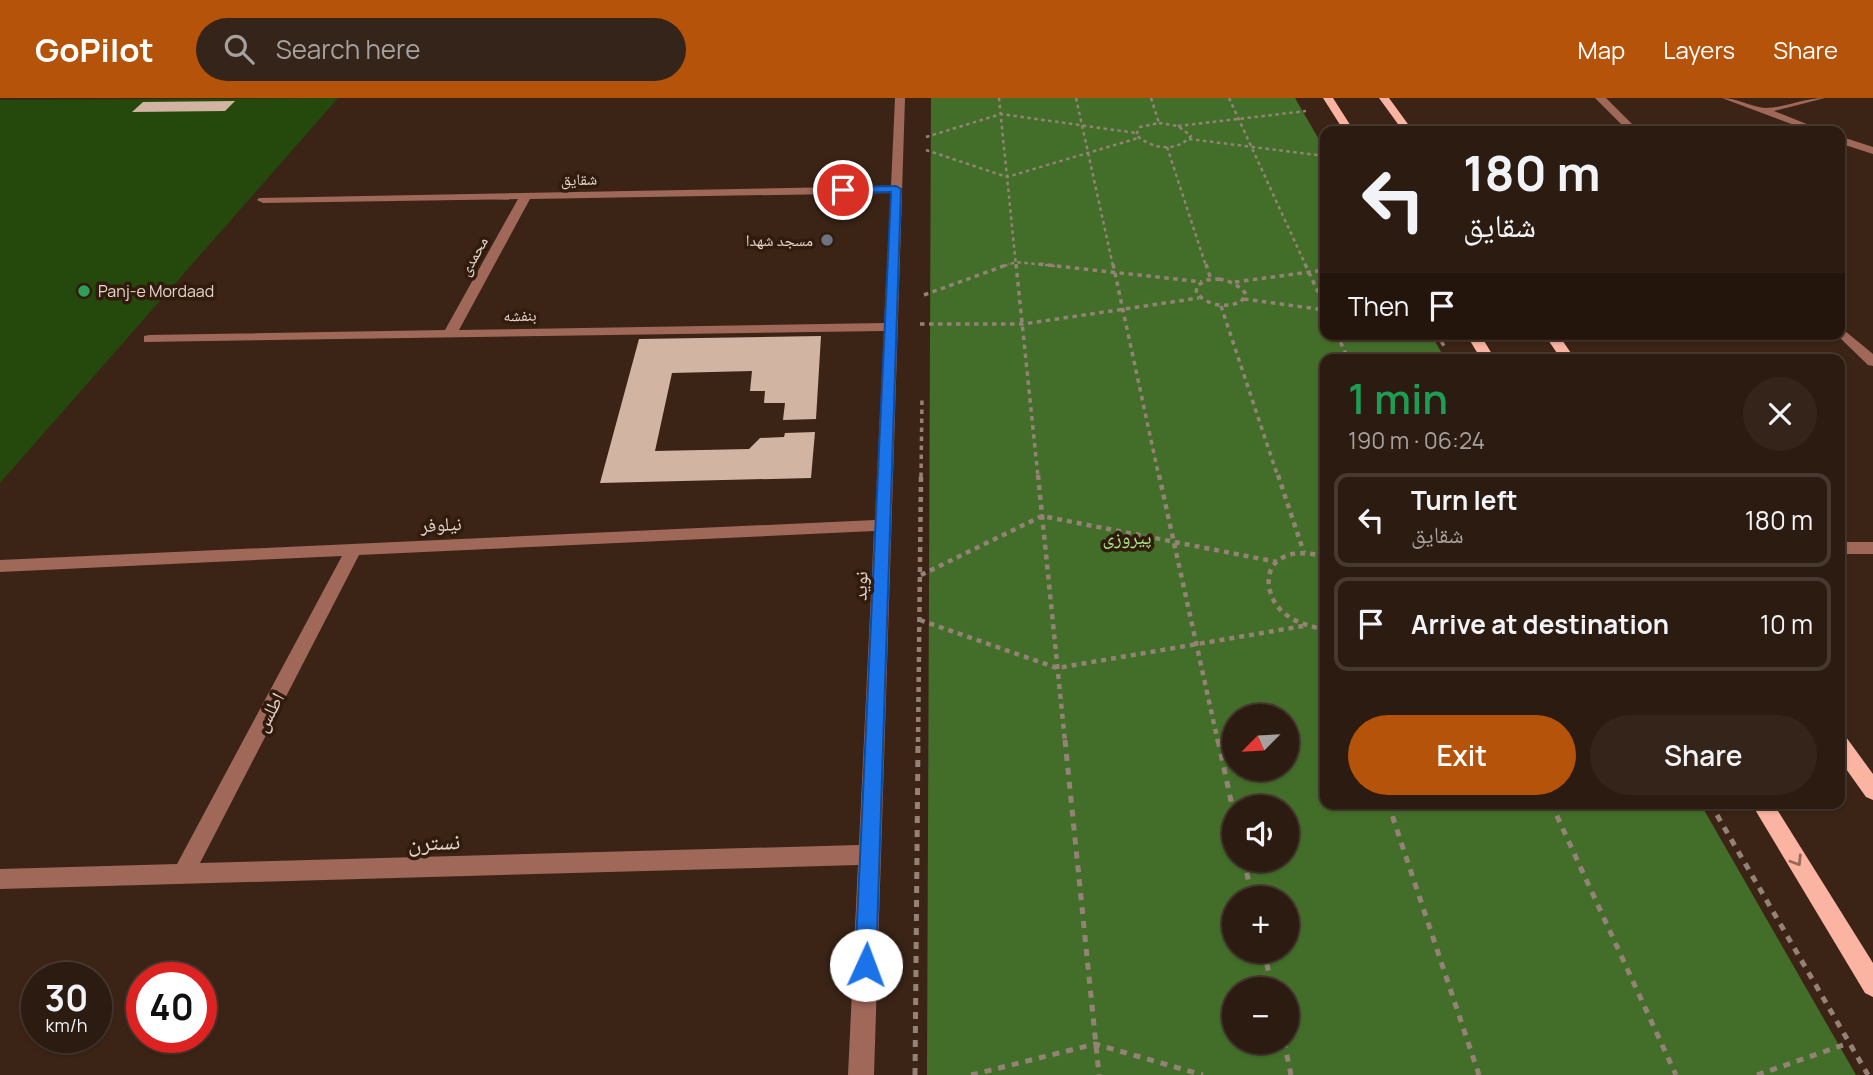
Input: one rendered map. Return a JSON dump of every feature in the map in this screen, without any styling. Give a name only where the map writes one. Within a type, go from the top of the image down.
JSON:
[{"type":"main road","points":[[1328,98],[1346,126]]},
{"type":"main road","points":[[1384,98],[1404,126]]},
{"type":"main road","points":[[1845,751],[1873,791]]},
{"type":"main road","points":[[1765,809],[1873,985]]},
{"type":"street","name":"نوید","points":[[861,1075],[900,98]]},
{"type":"street","points":[[1600,98],[1629,126]]},
{"type":"street","points":[[1727,98],[1805,126]]},
{"type":"street","points":[[1763,111],[1821,98]]},
{"type":"street","points":[[1845,141],[1873,151]]},
{"type":"street","points":[[1845,142],[1873,161]]},
{"type":"street","name":"شقایق","points":[[263,200],[896,189]]},
{"type":"street","name":"محمدی","points":[[450,334],[526,195]]},
{"type":"street","name":"بنفشه","points":[[149,339],[891,327]]},
{"type":"street","points":[[1845,336],[1873,362]]},
{"type":"street","name":"نیلوفر","points":[[0,566],[883,525]]},
{"type":"street","points":[[1845,548],[1873,548]]},
{"type":"street","name":"اطلس","points":[[184,874],[354,550]]},
{"type":"street","name":"نسترن","points":[[0,879],[870,855]]},
{"type":"path","points":[[999,98],[1099,1075]]},
{"type":"path","points":[[1076,98],[1230,795]]},
{"type":"path","points":[[1151,98],[1159,123]]},
{"type":"path","points":[[1229,98],[1320,297]]},
{"type":"path","points":[[1137,135],[1140,127],[1159,123],[1178,126],[1307,111]]},
{"type":"path","points":[[926,138],[1001,114],[1137,135],[1149,144],[1167,147],[1181,145],[1189,139],[1320,155]]},
{"type":"path","points":[[925,163],[926,124]]},
{"type":"path","points":[[1178,126],[1188,132],[1189,139]]},
{"type":"path","points":[[926,150],[1007,177],[1137,135]]},
{"type":"path","points":[[1167,147],[1212,279]]},
{"type":"path","points":[[924,295],[1016,262],[1233,283],[1320,271]]},
{"type":"path","points":[[923,304],[924,281]]},
{"type":"path","points":[[1199,298],[1196,289],[1202,282]]},
{"type":"path","points":[[1233,283],[1244,290],[1244,299]]},
{"type":"path","points":[[891,327],[923,324],[1023,324],[1199,298],[1221,306],[1236,305],[1244,299],[1320,308]]},
{"type":"path","points":[[1221,306],[1304,553]]},
{"type":"path","points":[[923,314],[923,337]]},
{"type":"path","points":[[915,1075],[922,391]]},
{"type":"path","points":[[921,575],[1042,516],[1277,562],[1304,553],[1320,555]]},
{"type":"path","points":[[1277,562],[1266,578],[1270,599],[1284,614],[1303,626],[1320,630]]},
{"type":"path","points":[[920,620],[1057,668],[1303,626]]},
{"type":"path","points":[[1390,809],[1479,1075]]},
{"type":"path","points":[[1555,809],[1675,1075]]},
{"type":"path","points":[[1713,809],[1868,1075]]},
{"type":"path","points":[[1757,1075],[1849,1042]]},
{"type":"path","points":[[971,1075],[1096,1044],[1203,1075]]},
{"type":"path","points":[[1287,1054],[1291,1075]]},
{"type":"green space","name":"Panj-e Mordaad","points":[[338,98],[0,483],[0,100]]},
{"type":"green space","name":"پیروزی","points":[[931,98],[1295,98],[1320,141],[1320,340],[1434,340],[1442,354],[1320,354],[1320,809],[1703,809],[1856,1075],[927,1075]]},
{"type":"building","points":[[235,101],[225,111],[132,112],[143,102]]},
{"type":"building","points":[[821,336],[816,419],[783,420],[785,403],[764,403],[765,391],[750,391],[752,371],[672,373],[655,451],[749,449],[760,438],[784,437],[785,433],[815,432],[811,478],[600,483],[639,339]]},
{"type":"place","name":"مسجد شهدا","points":[[827,240]]},
{"type":"place","name":"Panj-e Mordaad","points":[[84,291]]},
{"type":"route","points":[[843,190],[896,189],[866,965]]}]
